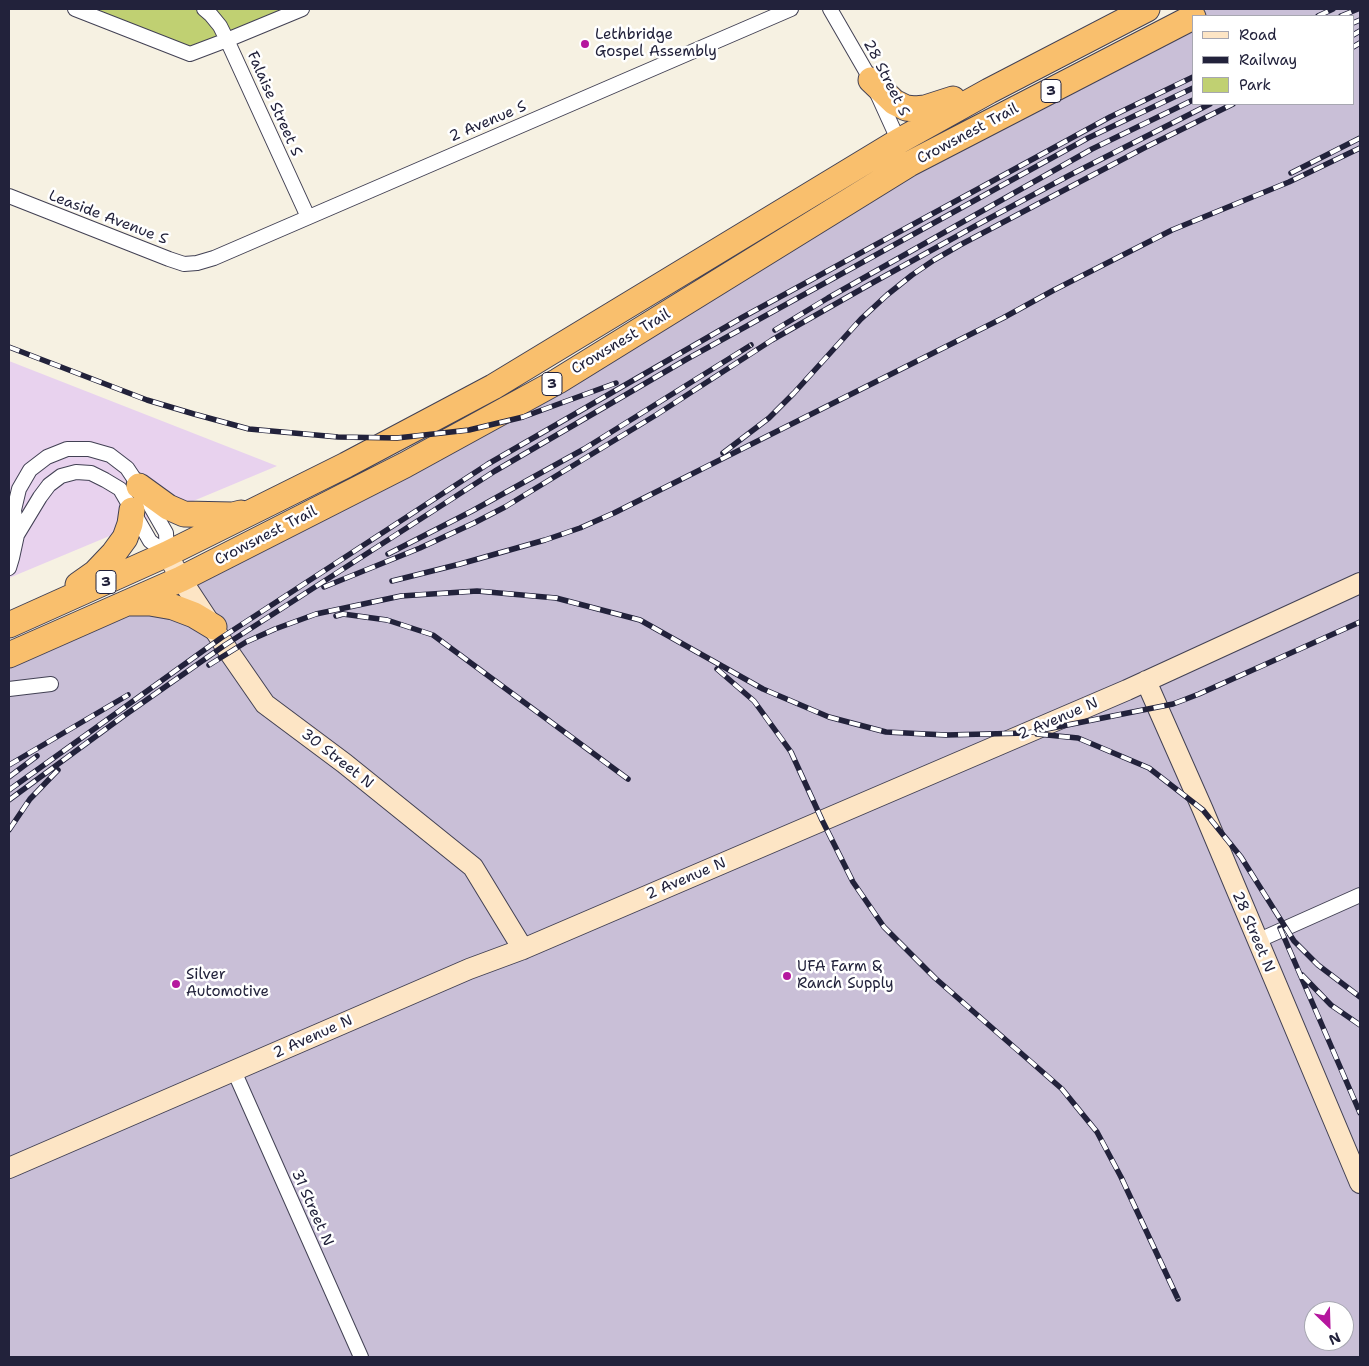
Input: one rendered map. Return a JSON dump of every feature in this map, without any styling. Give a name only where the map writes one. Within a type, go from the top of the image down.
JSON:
[{"type":"highway","name":"Crowsnest Trail","points":[[9,625],[167,554],[267,505],[346,466],[493,387],[899,141],[989,91],[1147,9]]},
{"type":"highway","name":"Crowsnest Trail","points":[[1195,15],[1208,9]]},
{"type":"highway","name":"Crowsnest Trail","points":[[9,655],[181,579],[405,465],[543,390],[909,164],[1192,17]]},
{"type":"highway","points":[[872,80],[894,102],[906,108],[915,109],[989,91]]},
{"type":"highway","points":[[139,486],[168,507],[184,514],[233,515],[267,505]]},
{"type":"highway","points":[[45,609],[95,573],[114,552],[124,538],[130,524],[132,510]]},
{"type":"highway","points":[[125,603],[150,602],[173,607],[194,615],[214,627]]},
{"type":"street","points":[[75,9],[190,54],[302,9]]},
{"type":"street","name":"Falaise Street S","points":[[204,9],[212,15],[220,26],[308,217]]},
{"type":"street","name":"2 Avenue S","points":[[197,263],[214,258],[791,9]]},
{"type":"street","name":"28 Street S","points":[[830,9],[872,80],[909,164]]},
{"type":"street","name":"Leaside Avenue S","points":[[9,196],[169,259],[184,264],[197,263]]},
{"type":"street","points":[[17,535],[14,510],[19,489],[30,470],[47,457],[67,449],[89,449],[110,455],[127,468],[166,533],[167,554]]},
{"type":"street","points":[[9,568],[17,535],[40,496],[49,485],[61,476],[76,472],[92,473],[120,489],[150,541],[167,554]]},
{"type":"street","name":"30 Street N","points":[[167,554],[181,579],[266,704],[344,763],[473,867],[523,948]]},
{"type":"street","name":"2 Avenue N","points":[[9,1168],[469,969],[523,948],[1127,690],[1360,584]]},
{"type":"street","name":"28 Street N","points":[[1146,681],[1360,1183]]},
{"type":"street","points":[[9,689],[51,684]]},
{"type":"street","points":[[1257,941],[1360,895]]},
{"type":"street","name":"31 Street N","points":[[234,1071],[361,1357]]},
{"type":"shaded area","points":[[1208,9],[1360,9],[1360,1357],[9,1357],[9,655],[405,465],[909,164],[1192,18],[1192,105],[1354,105],[1354,15],[1196,15]]},
{"type":"shaded area","points":[[9,361],[277,466],[9,578]]},
{"type":"green space","points":[[75,9],[302,9],[190,54]]},
{"type":"railway","points":[[1320,15],[1333,9]]},
{"type":"railway","points":[[1343,15],[1358,9]]},
{"type":"railway","points":[[1354,23],[1360,20]]},
{"type":"railway","points":[[1354,34],[1360,31]]},
{"type":"railway","points":[[1354,46],[1360,43]]},
{"type":"railway","points":[[9,790],[221,638],[488,464],[743,317],[1110,117],[1192,77]]},
{"type":"railway","points":[[9,800],[225,645],[495,471],[687,359],[1088,138],[1192,88]]},
{"type":"railway","points":[[775,330],[828,298],[1092,149],[1192,100]]},
{"type":"railway","points":[[324,587],[420,548],[505,507],[656,415],[772,340],[977,225],[1070,175],[1208,105]]},
{"type":"railway","points":[[723,453],[769,418],[861,319],[912,275],[960,245],[1144,148],[1231,105]]},
{"type":"railway","points":[[1291,173],[1360,138]]},
{"type":"railway","points":[[392,581],[545,540],[580,528],[614,513],[1003,318],[1172,230],[1289,182],[1360,148]]},
{"type":"railway","points":[[388,554],[472,511],[584,449],[751,345]]},
{"type":"railway","points":[[9,347],[147,400],[194,414],[249,429],[338,437],[397,438],[469,430],[523,417],[616,383]]},
{"type":"railway","points":[[209,665],[246,642],[316,614],[401,596],[477,591],[556,598],[640,620],[763,689],[829,717],[886,732],[946,735],[1027,733],[1173,704],[1360,622]]},
{"type":"railway","points":[[336,616],[343,614],[387,620],[433,635],[628,779]]},
{"type":"railway","points":[[717,669],[754,701],[791,752],[853,882],[884,927],[935,978],[1062,1089],[1097,1132],[1121,1177],[1178,1299]]},
{"type":"railway","points":[[9,765],[128,695]]},
{"type":"railway","points":[[1037,734],[1078,738],[1149,768],[1203,810],[1241,857],[1294,941],[1318,965],[1360,997]]},
{"type":"railway","points":[[9,777],[37,756]]},
{"type":"railway","points":[[9,830],[30,799],[58,770]]},
{"type":"railway","points":[[1280,928],[1360,1113]]},
{"type":"railway","points":[[1302,975],[1331,1005],[1360,1025]]},
{"type":"place","name":"Lethbridge Gospel Assembly","points":[[585,44]]},
{"type":"place","name":"UFA Farm & Ranch Supply","points":[[787,976]]},
{"type":"place","name":"Silver Automotive","points":[[176,984]]}]
